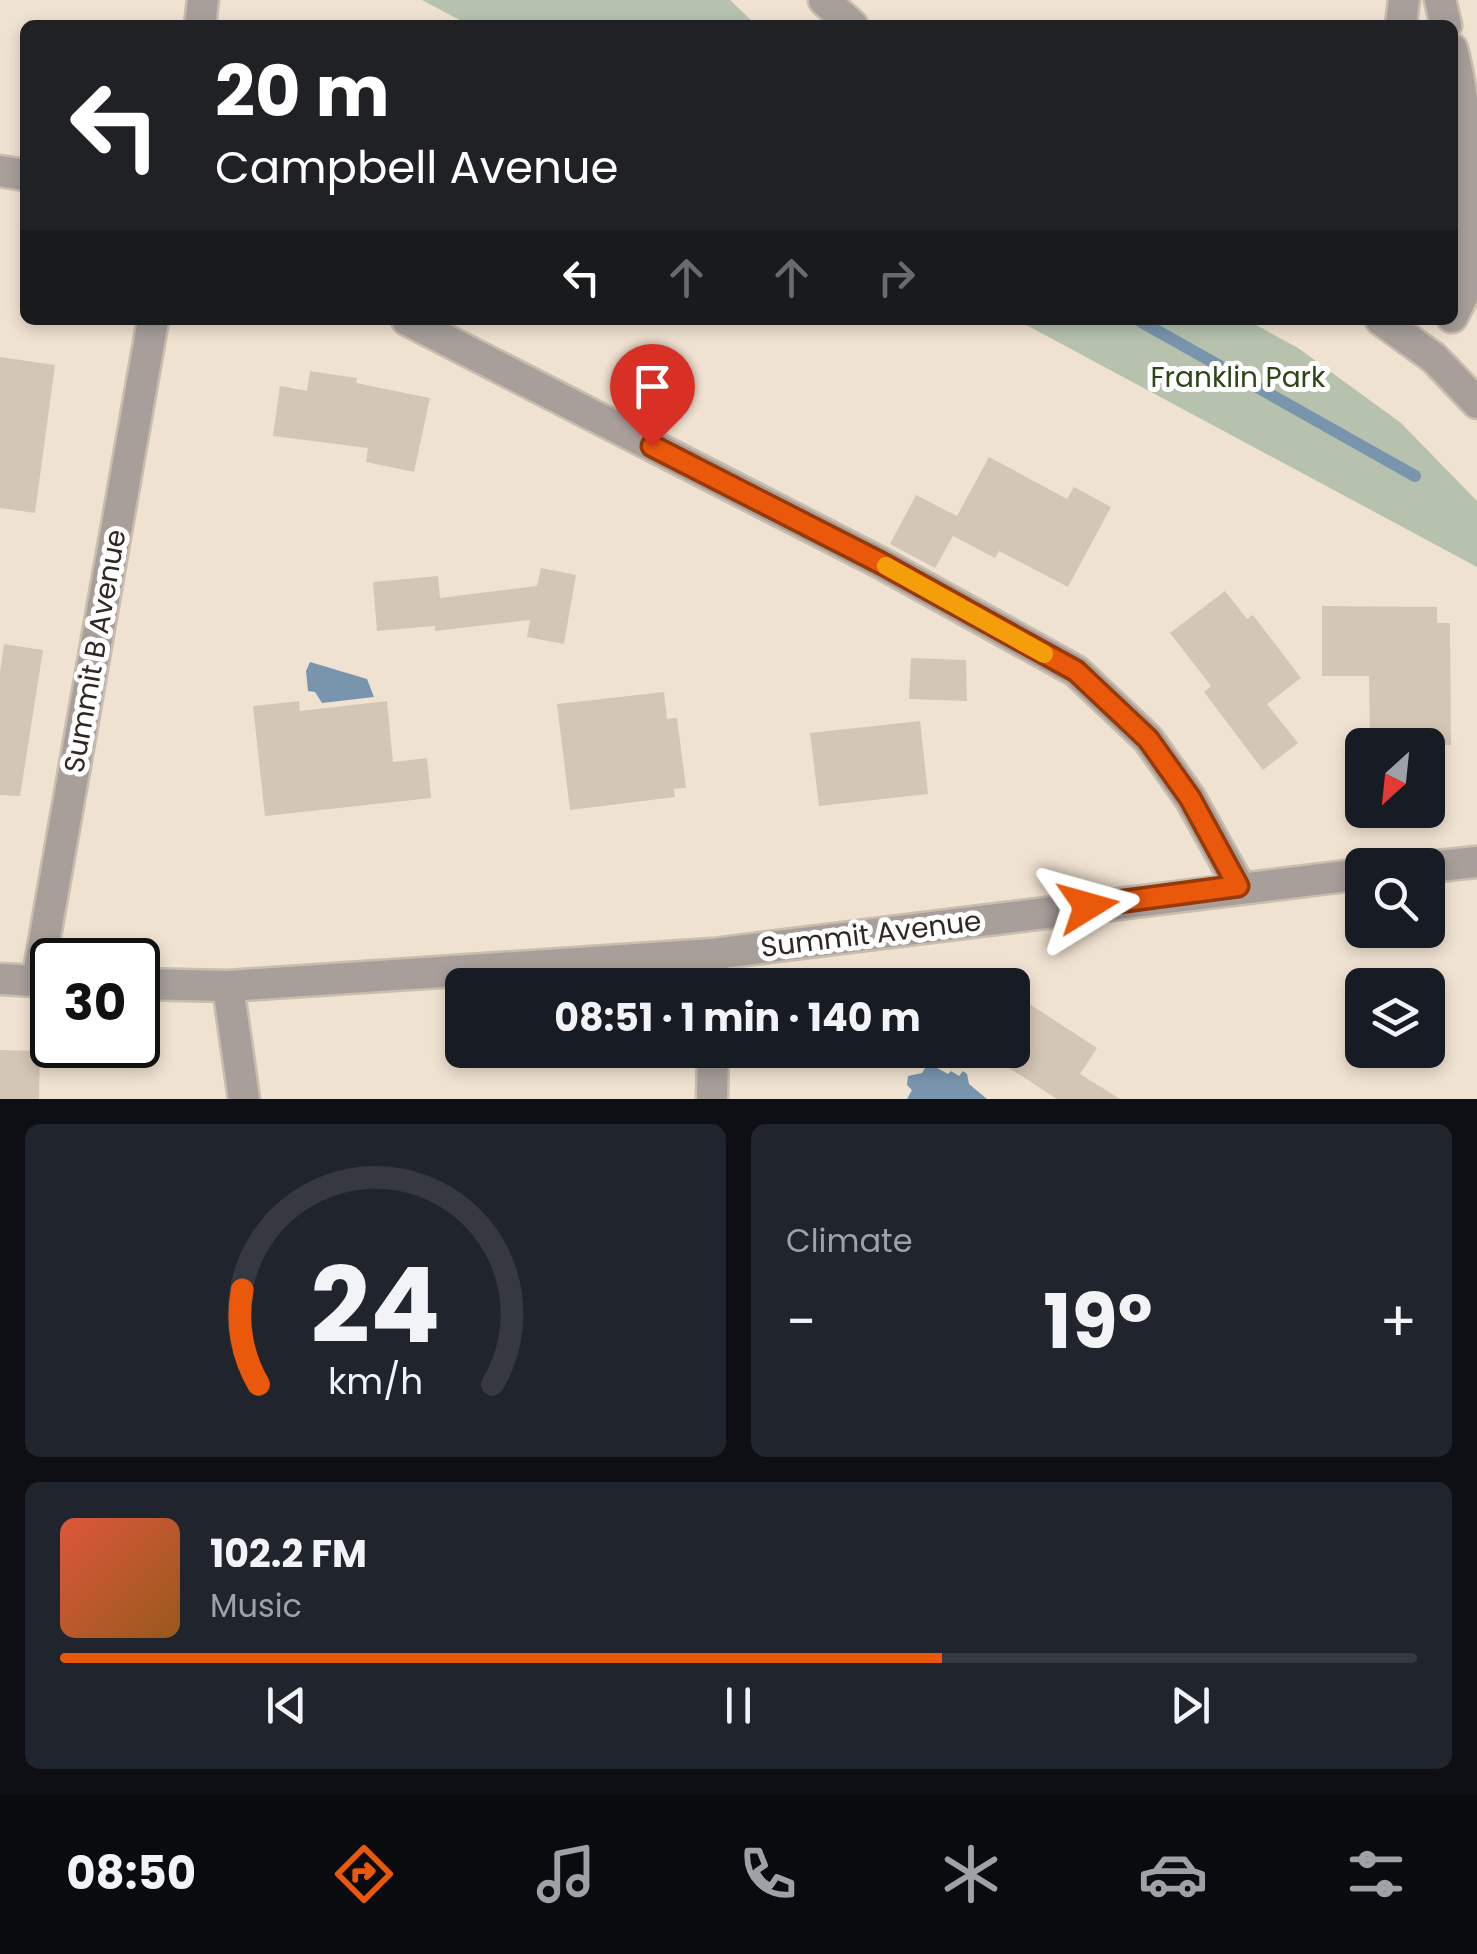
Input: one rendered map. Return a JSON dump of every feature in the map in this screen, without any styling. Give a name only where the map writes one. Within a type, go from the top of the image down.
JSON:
[{"type":"street","points":[[824,0],[846,20]]},
{"type":"street","points":[[1458,72],[1475,235],[1468,282],[1458,304]]},
{"type":"street","points":[[1434,358],[1477,311]]},
{"type":"street","name":"Summit B Avenue","points":[[52,938],[153,325]]},
{"type":"street","points":[[418,325],[881,563],[1076,671],[1148,739],[1190,798],[1238,886]]},
{"type":"street","points":[[1388,325],[1434,358],[1477,403]]},
{"type":"street","points":[[1434,358],[1449,325]]},
{"type":"street","points":[[1445,866],[1477,862]]},
{"type":"street","name":"Summit Avenue","points":[[160,984],[228,986],[713,954],[1345,876]]},
{"type":"street","points":[[713,954],[713,968]]},
{"type":"street","points":[[0,979],[30,981]]},
{"type":"street","points":[[228,986],[244,1099]]},
{"type":"street","points":[[712,1099],[713,1068]]},
{"type":"green space","points":[[422,0],[730,0],[751,20],[460,20]]},
{"type":"green space","name":"Franklin Park","points":[[1026,325],[1256,325],[1298,348],[1401,423],[1477,501],[1477,567]]},
{"type":"water","points":[[310,662],[367,679],[374,697],[322,703],[315,692],[308,691],[306,671]]},
{"type":"water","points":[[925,1068],[937,1068],[948,1074],[951,1071],[959,1076],[963,1071],[969,1084],[987,1099],[907,1099],[912,1090],[907,1085],[908,1076],[922,1073]]},
{"type":"building","points":[[0,357],[55,365],[35,513],[0,508]]},
{"type":"building","points":[[310,371],[357,378],[356,383],[430,398],[414,472],[366,462],[368,448],[273,436],[280,386],[307,391]]},
{"type":"building","points":[[989,457],[1067,499],[1074,487],[1111,507],[1068,587],[999,551],[995,558],[953,536],[935,568],[890,544],[916,495],[957,516]]},
{"type":"building","points":[[541,568],[576,575],[564,644],[527,637],[530,620],[435,631],[435,626],[377,631],[373,582],[438,576],[440,598],[537,586]]},
{"type":"building","points":[[1225,591],[1247,619],[1253,615],[1301,678],[1267,704],[1298,743],[1263,770],[1204,692],[1211,686],[1170,633]]},
{"type":"building","points":[[1322,606],[1437,607],[1437,623],[1450,623],[1451,745],[1445,745],[1445,728],[1370,728],[1369,676],[1322,676]]},
{"type":"building","points":[[4,644],[43,650],[20,796],[0,795],[0,672]]},
{"type":"building","points":[[911,658],[966,660],[967,701],[909,699]]},
{"type":"building","points":[[664,692],[667,719],[677,718],[686,788],[674,789],[675,797],[570,810],[557,704]]},
{"type":"building","points":[[299,701],[300,711],[387,701],[393,762],[427,758],[431,798],[265,816],[253,706]]},
{"type":"building","points":[[920,721],[928,794],[819,806],[810,733]]},
{"type":"building","points":[[1030,1007],[1097,1048],[1080,1074],[1120,1099],[1057,1099],[1009,1068],[1030,1068]]},
{"type":"building","points":[[0,1050],[30,1051],[30,1068],[40,1068],[39,1099],[0,1099]]},
{"type":"waterway","points":[[1147,325],[1415,476]]},
{"type":"slow traffic","points":[[886,566],[1044,654]]},
{"type":"route","points":[[652,446],[881,563],[1076,671],[1109,698],[1148,739],[1190,798],[1238,886],[1088,906]]}]
